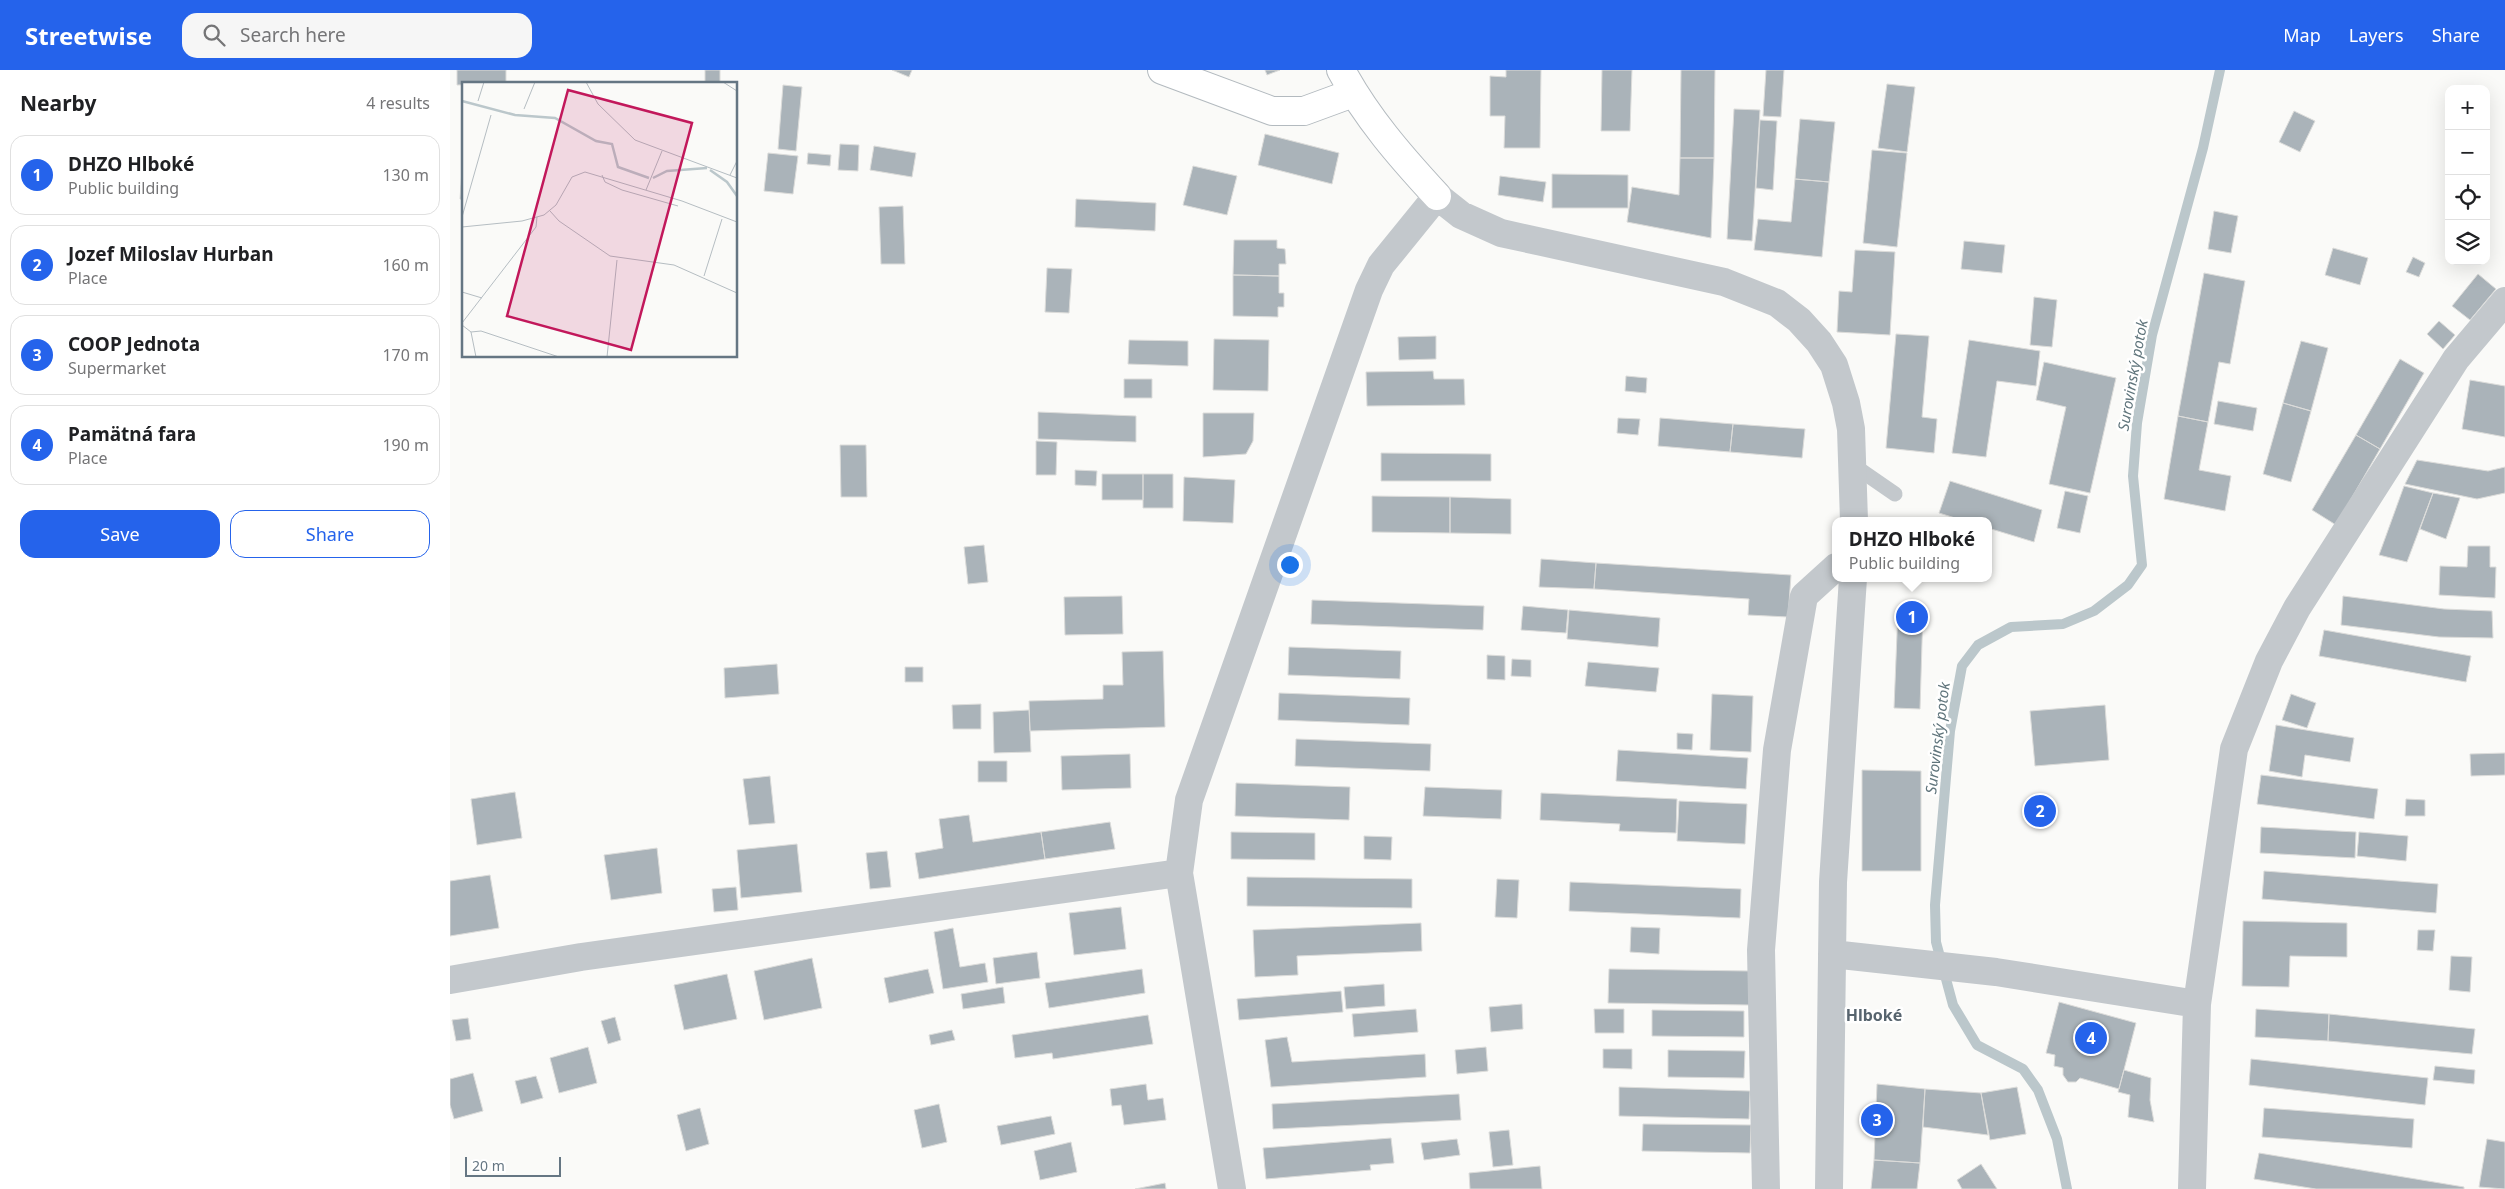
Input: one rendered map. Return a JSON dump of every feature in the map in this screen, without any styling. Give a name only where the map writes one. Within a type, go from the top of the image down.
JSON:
[{"type":"street","points":[[1162,70],[1272,111],[1304,111],[1347,81],[1393,149],[1437,196],[1461,215],[1501,233],[1724,282],[1777,303],[1799,320],[1819,342],[1834,365],[1846,403],[1853,465],[1854,517]]},
{"type":"street","points":[[1232,1189],[1180,873],[1189,800],[1369,290],[1381,265],[1437,196]]},
{"type":"street","points":[[2192,1189],[2198,1004],[2234,749],[2269,662],[2297,608],[2407,432],[2456,358],[2505,301]]},
{"type":"street","points":[[1766,1189],[1761,950],[1777,750],[1804,596],[1832,571]]},
{"type":"street","points":[[1829,1189],[1834,882],[1853,582]]},
{"type":"street","points":[[450,980],[581,957],[1180,873]]},
{"type":"street","points":[[1832,954],[1996,972],[2198,1004]]},
{"type":"lane","points":[[1853,465],[1895,494]]},
{"type":"building","points":[[457,70],[506,70],[506,82],[462,82],[462,85],[457,85]]},
{"type":"building","points":[[705,70],[720,70],[720,82],[705,82]]},
{"type":"building","points":[[892,70],[912,70],[909,77]]},
{"type":"building","points":[[1265,70],[1280,70],[1267,75]]},
{"type":"building","points":[[1506,70],[1541,70],[1540,148],[1504,148],[1505,116],[1490,116],[1490,76],[1506,77]]},
{"type":"building","points":[[1602,70],[1632,70],[1630,131],[1601,131]]},
{"type":"building","points":[[1681,70],[1715,70],[1714,158],[1680,158]]},
{"type":"building","points":[[1766,70],[1784,70],[1781,117],[1763,116]]},
{"type":"building","points":[[1887,84],[1915,87],[1907,152],[1878,148]]},
{"type":"building","points":[[783,85],[802,87],[796,151],[778,149]]},
{"type":"building","points":[[1734,109],[1760,110],[1752,241],[1727,239]]},
{"type":"building","points":[[2294,111],[2315,121],[2300,152],[2279,142]]},
{"type":"building","points":[[1800,119],[1835,122],[1829,182],[1795,179]]},
{"type":"building","points":[[1760,120],[1777,121],[1773,190],[1756,188]]},
{"type":"building","points":[[1265,134],[1339,153],[1332,184],[1258,165]]},
{"type":"building","points":[[840,144],[859,145],[858,171],[838,170]]},
{"type":"building","points":[[874,146],[916,153],[912,177],[870,170]]},
{"type":"building","points":[[1872,150],[1907,153],[1897,247],[1863,243]]},
{"type":"building","points":[[768,153],[798,156],[793,194],[764,191]]},
{"type":"building","points":[[808,153],[831,155],[830,166],[807,164]]},
{"type":"building","points":[[1680,158],[1714,158],[1711,238],[1627,222],[1632,187],[1679,195]]},
{"type":"building","points":[[1193,166],[1237,176],[1227,215],[1183,205]]},
{"type":"building","points":[[462,170],[462,200],[460,199]]},
{"type":"building","points":[[1552,174],[1628,175],[1628,208],[1552,208]]},
{"type":"building","points":[[1500,176],[1546,182],[1543,202],[1498,195]]},
{"type":"building","points":[[1795,179],[1829,182],[1822,257],[1754,250],[1758,219],[1791,222]]},
{"type":"building","points":[[1076,199],[1156,203],[1155,231],[1075,227]]},
{"type":"building","points":[[903,206],[905,264],[881,264],[879,207]]},
{"type":"building","points":[[2214,211],[2238,216],[2231,253],[2208,249]]},
{"type":"building","points":[[1234,240],[1277,240],[1277,248],[1285,249],[1286,264],[1279,264],[1279,276],[1233,275]]},
{"type":"building","points":[[1964,241],[2005,245],[2002,273],[1961,269]]},
{"type":"building","points":[[2333,248],[2368,258],[2360,285],[2325,275]]},
{"type":"building","points":[[1855,250],[1895,252],[1890,335],[1837,332],[1839,291],[1852,292]]},
{"type":"building","points":[[2413,257],[2425,263],[2419,277],[2406,272]]},
{"type":"building","points":[[1047,268],[1072,269],[1069,313],[1045,312]]},
{"type":"building","points":[[2204,273],[2245,281],[2230,364],[2219,362],[2208,422],[2178,416]]},
{"type":"building","points":[[2478,274],[2496,289],[2470,320],[2452,306]]},
{"type":"building","points":[[1233,275],[1279,276],[1279,293],[1284,293],[1284,307],[1278,307],[1278,317],[1233,316]]},
{"type":"building","points":[[2034,297],[2057,300],[2052,347],[2030,345]]},
{"type":"building","points":[[2439,321],[2455,335],[2443,349],[2427,334]]},
{"type":"building","points":[[1896,334],[1929,336],[1922,417],[1937,419],[1934,453],[1886,448]]},
{"type":"building","points":[[1436,336],[1436,359],[1399,360],[1398,337]]},
{"type":"building","points":[[1214,339],[1269,340],[1268,391],[1213,390]]},
{"type":"building","points":[[1129,340],[1188,341],[1188,366],[1128,364]]},
{"type":"building","points":[[1969,340],[2040,351],[2036,386],[1997,381],[1986,457],[1952,453]]},
{"type":"building","points":[[2301,341],[2328,348],[2311,411],[2283,403]]},
{"type":"building","points":[[2400,359],[2424,373],[2380,449],[2356,435]]},
{"type":"building","points":[[2044,362],[2116,378],[2090,493],[2049,484],[2066,407],[2036,400]]},
{"type":"building","points":[[1433,371],[1434,379],[1464,379],[1465,405],[1367,406],[1366,372]]},
{"type":"building","points":[[1626,376],[1647,378],[1646,393],[1625,391]]},
{"type":"building","points":[[1124,379],[1152,379],[1152,398],[1124,398]]},
{"type":"building","points":[[2470,380],[2505,386],[2505,437],[2462,429]]},
{"type":"building","points":[[2218,401],[2257,408],[2253,431],[2214,424]]},
{"type":"building","points":[[2283,403],[2311,411],[2291,482],[2263,474]]},
{"type":"building","points":[[1038,412],[1136,416],[1136,442],[1038,439]]},
{"type":"building","points":[[1203,413],[1254,413],[1253,441],[1246,454],[1203,457]]},
{"type":"building","points":[[2178,416],[2208,422],[2199,470],[2231,476],[2225,511],[2164,499]]},
{"type":"building","points":[[1618,418],[1640,419],[1638,435],[1617,433]]},
{"type":"building","points":[[1660,418],[1733,424],[1730,452],[1658,446]]},
{"type":"building","points":[[1733,424],[1805,429],[1802,458],[1730,452]]},
{"type":"building","points":[[2356,435],[2380,449],[2336,525],[2312,510]]},
{"type":"building","points":[[1036,441],[1057,442],[1056,475],[1036,475]]},
{"type":"building","points":[[840,445],[866,445],[867,497],[841,497]]},
{"type":"building","points":[[1381,453],[1491,454],[1491,481],[1381,481]]},
{"type":"building","points":[[2417,460],[2488,471],[2505,467],[2505,493],[2477,499],[2405,484]]},
{"type":"building","points":[[1075,470],[1097,471],[1096,486],[1075,485]]},
{"type":"building","points":[[1102,474],[1143,474],[1143,500],[1102,500]]},
{"type":"building","points":[[1143,474],[1173,474],[1173,508],[1143,508]]},
{"type":"building","points":[[1184,477],[1235,480],[1233,523],[1183,521]]},
{"type":"building","points":[[1950,481],[2042,510],[2034,542],[1992,529],[1992,517],[1952,517],[1939,513]]},
{"type":"building","points":[[2404,486],[2433,493],[2407,562],[2379,555]]},
{"type":"building","points":[[2065,491],[2088,496],[2080,533],[2057,528]]},
{"type":"building","points":[[2433,493],[2460,498],[2446,539],[2420,529]]},
{"type":"building","points":[[1372,496],[1450,497],[1450,533],[1372,532]]},
{"type":"building","points":[[1450,497],[1511,499],[1511,534],[1450,533]]},
{"type":"building","points":[[984,545],[988,582],[968,584],[964,547]]},
{"type":"building","points":[[2468,546],[2490,546],[2490,567],[2496,567],[2495,598],[2439,595],[2440,566],[2467,567]]},
{"type":"building","points":[[1541,559],[1596,563],[1594,589],[1539,587]]},
{"type":"building","points":[[1596,563],[1791,575],[1788,617],[1748,615],[1749,599],[1594,589]]},
{"type":"building","points":[[1122,596],[1123,634],[1065,635],[1064,597]]},
{"type":"building","points":[[2343,596],[2444,609],[2492,611],[2493,638],[2439,637],[2341,625]]},
{"type":"building","points":[[1312,600],[1484,606],[1483,630],[1311,624]]},
{"type":"building","points":[[1523,606],[1568,610],[1566,633],[1521,630]]},
{"type":"building","points":[[1898,609],[1923,610],[1920,709],[1894,708]]},
{"type":"building","points":[[1569,610],[1660,618],[1658,647],[1567,639]]},
{"type":"building","points":[[2324,630],[2471,656],[2466,682],[2319,656]]},
{"type":"building","points":[[1289,647],[1401,651],[1400,679],[1288,675]]},
{"type":"building","points":[[1163,651],[1165,727],[1030,731],[1029,701],[1103,699],[1103,685],[1123,685],[1122,652]]},
{"type":"building","points":[[1487,655],[1505,656],[1505,680],[1487,679]]},
{"type":"building","points":[[1512,659],[1531,660],[1531,677],[1511,676]]},
{"type":"building","points":[[1588,662],[1659,668],[1656,692],[1585,686]]},
{"type":"building","points":[[777,664],[779,694],[725,698],[724,668]]},
{"type":"building","points":[[905,667],[923,667],[923,682],[905,682]]},
{"type":"building","points":[[1279,693],[1410,698],[1409,725],[1278,720]]},
{"type":"building","points":[[1712,694],[1753,696],[1751,752],[1710,750]]},
{"type":"building","points":[[2291,694],[2316,703],[2307,728],[2282,720]]},
{"type":"building","points":[[981,704],[981,729],[953,729],[952,705]]},
{"type":"building","points":[[2105,705],[2109,760],[2035,766],[2030,711]]},
{"type":"building","points":[[1029,710],[1031,752],[994,753],[993,712]]},
{"type":"building","points":[[2276,725],[2354,738],[2350,762],[2305,755],[2302,777],[2269,771]]},
{"type":"building","points":[[1677,733],[1693,734],[1692,750],[1677,749]]},
{"type":"building","points":[[1296,739],[1431,744],[1430,771],[1295,766]]},
{"type":"building","points":[[1618,750],[1748,758],[1746,789],[1616,781]]},
{"type":"building","points":[[2505,753],[2505,775],[2471,776],[2470,754]]},
{"type":"building","points":[[1130,754],[1131,788],[1062,790],[1061,756]]},
{"type":"building","points":[[978,761],[1007,761],[1007,782],[978,782]]},
{"type":"building","points":[[1862,770],[1921,771],[1921,871],[1862,871]]},
{"type":"building","points":[[2261,775],[2378,789],[2374,819],[2257,804]]},
{"type":"building","points":[[770,776],[775,823],[749,825],[743,779]]},
{"type":"building","points":[[1236,783],[1350,787],[1349,820],[1235,816]]},
{"type":"building","points":[[1425,787],[1502,790],[1501,819],[1423,816]]},
{"type":"building","points":[[515,792],[522,838],[477,845],[471,799]]},
{"type":"building","points":[[1541,793],[1677,799],[1676,833],[1619,831],[1620,824],[1540,820]]},
{"type":"building","points":[[2406,799],[2425,800],[2425,816],[2405,816]]},
{"type":"building","points":[[1679,801],[1747,804],[1745,844],[1677,841]]},
{"type":"building","points":[[969,815],[973,842],[1041,832],[1045,859],[919,879],[915,853],[943,848],[939,819]]},
{"type":"building","points":[[1110,822],[1115,849],[1045,859],[1041,832]]},
{"type":"building","points":[[2261,827],[2356,832],[2355,858],[2260,853]]},
{"type":"building","points":[[1231,832],[1315,833],[1315,860],[1231,859]]},
{"type":"building","points":[[2359,832],[2408,836],[2406,861],[2357,856]]},
{"type":"building","points":[[1364,836],[1392,837],[1391,860],[1364,859]]},
{"type":"building","points":[[797,844],[802,892],[741,898],[737,850]]},
{"type":"building","points":[[657,848],[662,893],[611,900],[604,855]]},
{"type":"building","points":[[887,851],[891,887],[870,889],[866,853]]},
{"type":"building","points":[[2264,871],[2438,884],[2436,913],[2262,899]]},
{"type":"building","points":[[490,875],[499,928],[450,936],[450,881]]},
{"type":"building","points":[[1247,877],[1412,879],[1412,908],[1247,906]]},
{"type":"building","points":[[1497,879],[1519,880],[1517,918],[1495,917]]},
{"type":"building","points":[[1570,882],[1741,889],[1740,918],[1569,911]]},
{"type":"building","points":[[736,887],[738,910],[714,912],[712,889]]},
{"type":"building","points":[[1121,907],[1126,949],[1074,955],[1069,913]]},
{"type":"building","points":[[2243,921],[2347,923],[2347,957],[2290,956],[2289,987],[2242,986]]},
{"type":"building","points":[[1421,923],[1422,951],[1297,956],[1298,975],[1255,977],[1253,930]]},
{"type":"building","points":[[1631,927],[1660,928],[1659,954],[1630,952]]},
{"type":"building","points":[[953,928],[960,967],[985,963],[988,982],[943,989],[934,932]]},
{"type":"building","points":[[2418,930],[2435,930],[2433,951],[2417,950]]},
{"type":"building","points":[[1037,952],[1040,978],[996,984],[993,958]]},
{"type":"building","points":[[2451,956],[2472,957],[2470,992],[2449,990]]},
{"type":"building","points":[[812,958],[822,1008],[764,1020],[754,971]]},
{"type":"building","points":[[928,969],[934,993],[889,1003],[884,978]]},
{"type":"building","points":[[1142,969],[1145,993],[1049,1008],[1045,983]]},
{"type":"building","points":[[1609,969],[1750,971],[1750,1005],[1608,1003]]},
{"type":"building","points":[[727,974],[737,1019],[684,1030],[674,985]]},
{"type":"building","points":[[1384,984],[1385,1006],[1346,1009],[1344,987]]},
{"type":"building","points":[[1003,987],[1005,1003],[963,1009],[961,994]]},
{"type":"building","points":[[1341,991],[1343,1012],[1239,1020],[1237,999]]},
{"type":"building","points":[[2059,1002],[2136,1023],[2119,1089],[2080,1078],[2076,1082],[2068,1082],[2063,1075],[2063,1068],[2054,1066],[2055,1055],[2046,1053]]},
{"type":"building","points":[[1522,1004],[1523,1029],[1491,1032],[1489,1007]]},
{"type":"building","points":[[1416,1009],[1418,1032],[1354,1037],[1352,1014]]},
{"type":"building","points":[[1594,1009],[1624,1009],[1624,1033],[1595,1033]]},
{"type":"building","points":[[2256,1009],[2329,1014],[2328,1041],[2255,1037]]},
{"type":"building","points":[[1652,1010],[1744,1011],[1744,1037],[1652,1036]]},
{"type":"building","points":[[2329,1014],[2475,1029],[2472,1054],[2328,1041]]},
{"type":"building","points":[[1148,1015],[1153,1044],[1053,1059],[1052,1053],[1015,1058],[1012,1035]]},
{"type":"building","points":[[615,1017],[621,1040],[608,1044],[601,1021]]},
{"type":"building","points":[[468,1018],[471,1039],[456,1041],[452,1020]]},
{"type":"building","points":[[952,1030],[955,1040],[931,1045],[929,1035]]},
{"type":"building","points":[[1287,1037],[1292,1062],[1425,1054],[1426,1077],[1271,1087],[1265,1040]]},
{"type":"building","points":[[588,1047],[597,1083],[559,1093],[550,1058]]},
{"type":"building","points":[[1486,1047],[1488,1071],[1457,1074],[1455,1050]]},
{"type":"building","points":[[1603,1049],[1632,1049],[1632,1069],[1603,1068]]},
{"type":"building","points":[[1668,1050],[1745,1051],[1744,1078],[1668,1077]]},
{"type":"building","points":[[2251,1059],[2428,1078],[2425,1105],[2249,1085]]},
{"type":"building","points":[[2435,1066],[2475,1070],[2474,1084],[2433,1080]]},
{"type":"building","points":[[2124,1070],[2151,1078],[2150,1100],[2154,1122],[2128,1117],[2130,1095],[2118,1092]]},
{"type":"building","points":[[473,1073],[483,1111],[454,1119],[450,1105],[450,1079]]},
{"type":"building","points":[[536,1076],[543,1098],[521,1104],[515,1081]]},
{"type":"building","points":[[1146,1084],[1148,1100],[1163,1098],[1166,1120],[1124,1125],[1121,1105],[1112,1106],[1110,1089]]},
{"type":"building","points":[[1877,1084],[1925,1089],[1920,1163],[1874,1160]]},
{"type":"building","points":[[1619,1087],[1750,1091],[1749,1119],[1619,1116]]},
{"type":"building","points":[[2017,1087],[2026,1134],[1990,1140],[1981,1093]]},
{"type":"building","points":[[1925,1089],[1981,1093],[1988,1135],[1923,1127]]},
{"type":"building","points":[[1459,1094],[1461,1120],[1273,1129],[1272,1104]]},
{"type":"building","points":[[939,1104],[947,1142],[922,1148],[914,1110]]},
{"type":"building","points":[[700,1108],[709,1144],[686,1151],[677,1115]]},
{"type":"building","points":[[2264,1108],[2414,1119],[2412,1148],[2262,1137]]},
{"type":"building","points":[[1051,1116],[1055,1134],[1001,1145],[997,1126]]},
{"type":"building","points":[[1643,1124],[1751,1125],[1750,1153],[1642,1151]]},
{"type":"building","points":[[1509,1130],[1513,1165],[1493,1167],[1489,1132]]},
{"type":"building","points":[[1391,1138],[1394,1163],[1370,1165],[1371,1170],[1266,1179],[1263,1148]]},
{"type":"building","points":[[1457,1139],[1460,1155],[1424,1160],[1421,1143]]},
{"type":"building","points":[[2487,1139],[2505,1142],[2505,1189],[2479,1187]]},
{"type":"building","points":[[1071,1142],[1077,1172],[1040,1180],[1034,1151]]},
{"type":"building","points":[[2259,1153],[2464,1187],[2464,1189],[2316,1189],[2254,1179]]},
{"type":"building","points":[[1874,1160],[1920,1163],[1917,1189],[1871,1189]]},
{"type":"building","points":[[1981,1164],[1997,1189],[1962,1189],[1957,1180]]},
{"type":"building","points":[[1540,1166],[1542,1189],[1470,1189],[1469,1173]]},
{"type":"building","points":[[1165,1183],[1166,1189],[1135,1189]]},
{"type":"waterway","name":"Surovinský potok","points":[[2067,1189],[2057,1139],[2038,1090],[2023,1069],[1977,1045],[1953,1005],[1936,942],[1935,905],[1950,731],[1962,666],[1978,645],[2011,627],[2063,624],[2094,611],[2128,585],[2142,565],[2133,476],[2137,423],[2152,335],[2203,148],[2220,70]]},
{"type":"place","name":"DHZO Hlboké","points":[[1912,617]]},
{"type":"place","name":"Jozef Miloslav Hurban","points":[[2040,811]]},
{"type":"place","name":"Pamätná fara","points":[[2091,1038]]},
{"type":"place","name":"COOP Jednota","points":[[1877,1120]]},
{"type":"district","name":"Hlboké","points":[[1874,1015]]}]
